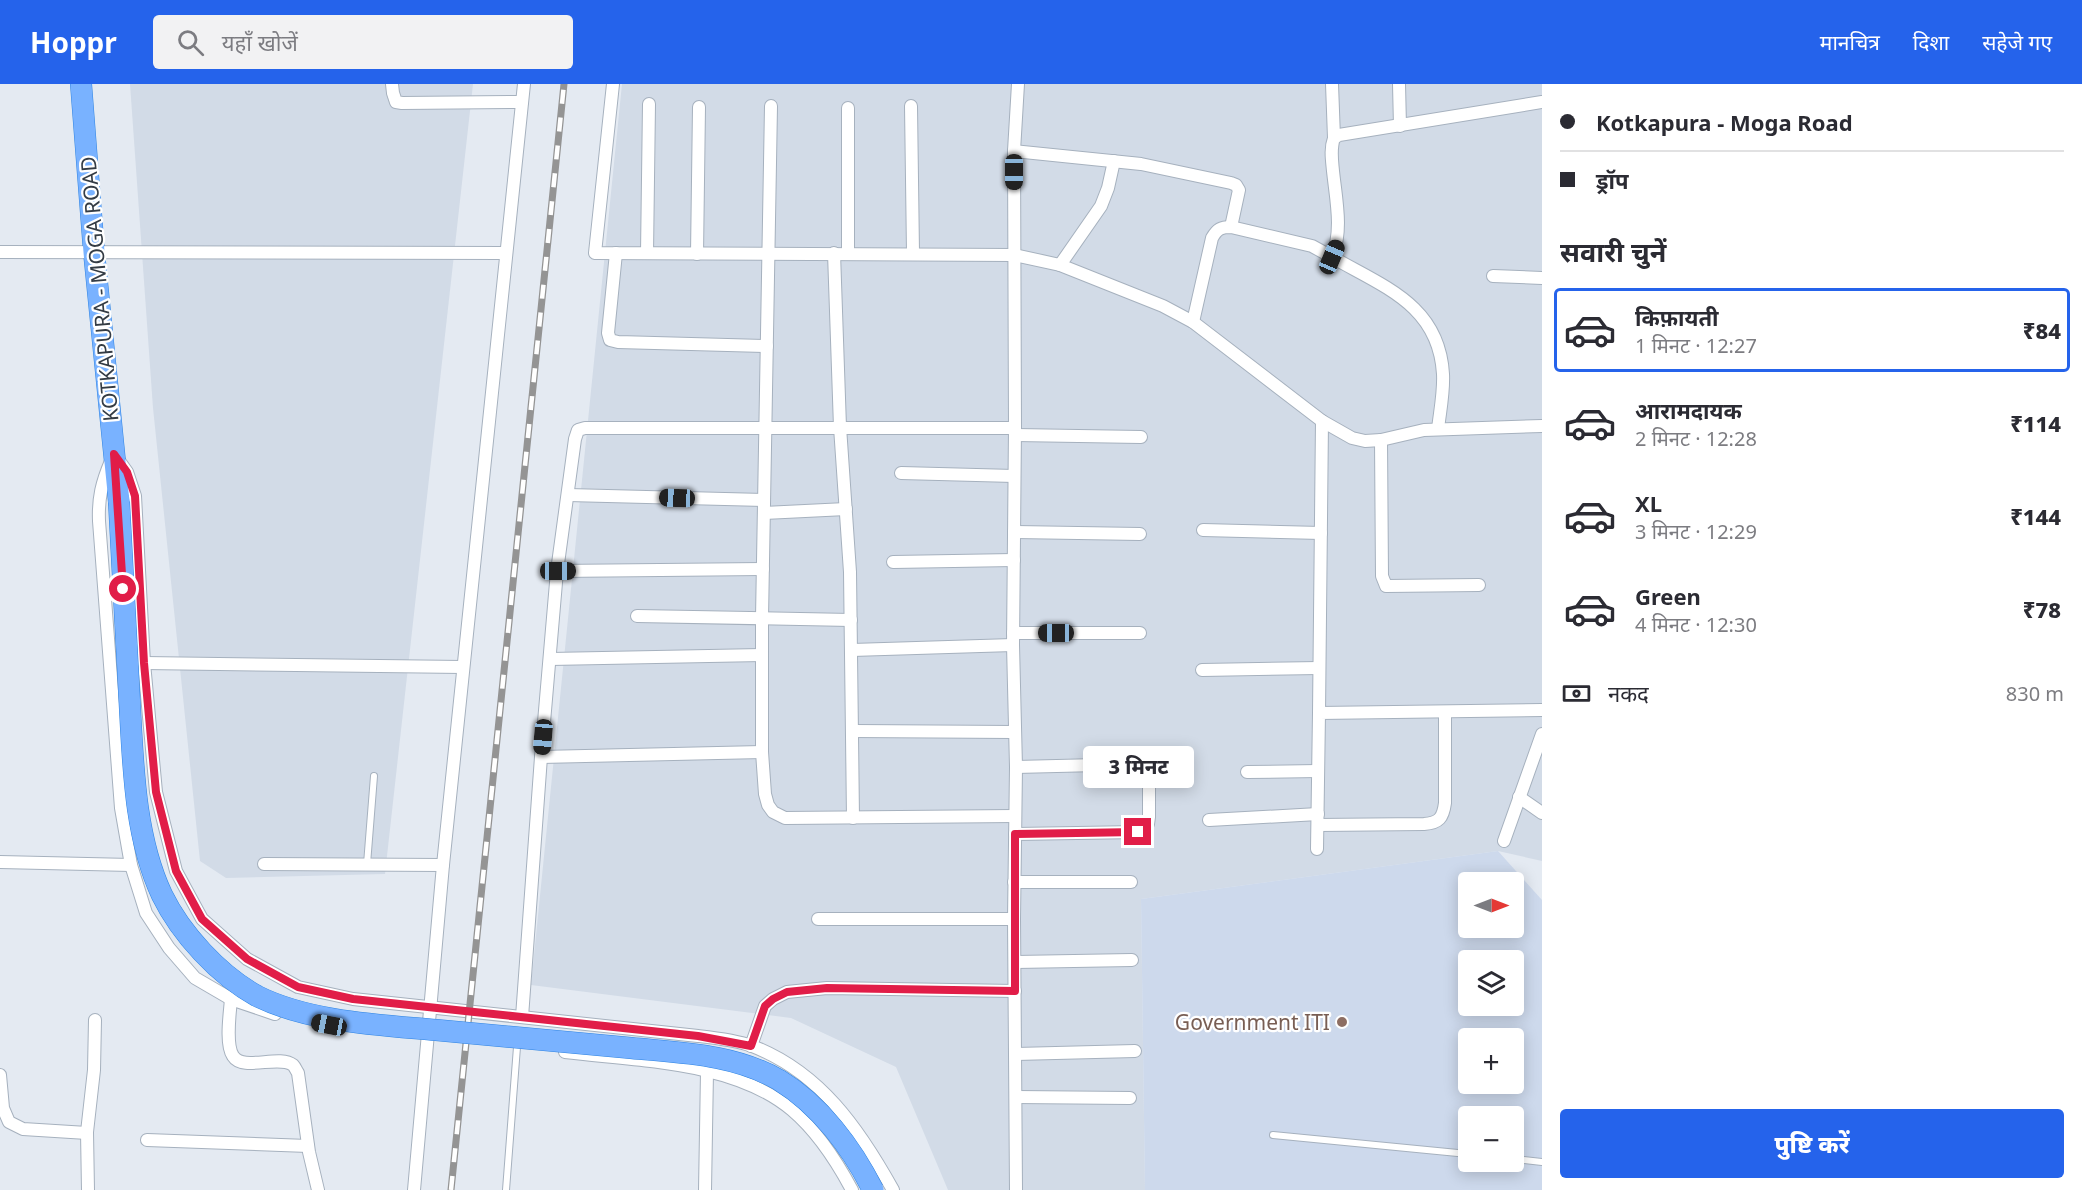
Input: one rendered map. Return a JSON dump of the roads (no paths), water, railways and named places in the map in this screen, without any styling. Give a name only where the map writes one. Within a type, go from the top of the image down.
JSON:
[{"type":"highway","name":"KOTKAPURA - MOGA ROAD","points":[[81,84],[94,252],[119,502],[132,753],[139,810],[148,856],[162,894],[177,921],[195,945],[221,969],[256,995],[289,1009],[388,1025],[724,1058],[779,1080],[801,1096],[823,1116],[847,1146],[873,1190]]},
{"type":"street","points":[[392,84],[396,102],[402,103],[522,102]]},
{"type":"street","points":[[414,1190],[442,866],[524,84]]},
{"type":"street","points":[[612,84],[596,253],[1014,255],[1060,265],[1155,303],[1193,322],[1322,421],[1352,438],[1365,441],[1381,440],[1424,430],[1542,426]]},
{"type":"street","points":[[1016,1190],[1014,882],[1016,767],[1013,639],[1014,151],[1018,84]]},
{"type":"street","points":[[1332,84],[1334,138],[1332,155],[1338,236],[1332,257]]},
{"type":"street","points":[[1399,84],[1400,126]]},
{"type":"street","points":[[1334,138],[1340,135],[1542,102]]},
{"type":"street","points":[[647,253],[649,104]]},
{"type":"street","points":[[771,106],[762,618],[762,752],[765,794],[773,812],[785,818],[1015,816]]},
{"type":"street","points":[[911,106],[914,253]]},
{"type":"street","points":[[697,254],[699,107]]},
{"type":"street","points":[[848,108],[848,253]]},
{"type":"street","points":[[1014,151],[1151,166],[1236,185],[1239,190],[1231,227]]},
{"type":"street","points":[[1060,265],[1101,206],[1114,161]]},
{"type":"street","points":[[1193,322],[1212,238],[1216,230],[1222,226],[1312,246],[1397,294],[1419,312],[1430,326],[1441,355],[1443,377],[1438,429]]},
{"type":"street","points":[[0,252],[506,252]]},
{"type":"street","points":[[616,253],[608,333],[610,340],[767,346]]},
{"type":"street","points":[[834,253],[840,427],[851,620],[853,818]]},
{"type":"street","points":[[1493,276],[1542,278]]},
{"type":"street","points":[[1317,849],[1322,421]]},
{"type":"street","points":[[522,1017],[541,757],[558,571],[578,430],[582,428],[840,427],[1015,431],[1141,437]]},
{"type":"street","points":[[1381,440],[1382,576],[1386,586],[1479,585]]},
{"type":"street","points":[[114,454],[127,472],[135,496],[144,663],[156,792],[176,871],[202,919],[247,959],[298,987],[353,999],[698,1036],[751,1046],[782,1060],[828,1097],[857,1130],[893,1190]]},
{"type":"street","points":[[114,454],[98,498],[121,808],[131,865],[146,913],[169,948],[195,978],[231,999],[285,1017],[351,1030],[667,1064],[749,1084],[793,1110],[824,1144],[852,1190]]},
{"type":"street","points":[[901,473],[1014,476]]},
{"type":"street","points":[[568,495],[764,500]]},
{"type":"street","points":[[764,513],[846,509]]},
{"type":"street","points":[[1203,530],[1321,533]]},
{"type":"street","points":[[1014,532],[1140,534]]},
{"type":"street","points":[[893,562],[1014,560]]},
{"type":"street","points":[[558,571],[763,569]]},
{"type":"street","points":[[638,616],[851,620]]},
{"type":"street","points":[[852,650],[1140,633]]},
{"type":"street","points":[[550,659],[762,655]]},
{"type":"street","points":[[144,663],[463,667]]},
{"type":"street","points":[[1202,670],[1319,668]]},
{"type":"street","points":[[1319,713],[1542,710]]},
{"type":"street","points":[[1209,820],[1434,823],[1440,820],[1444,813],[1445,803],[1445,712]]},
{"type":"street","points":[[853,731],[1014,732]]},
{"type":"street","points":[[1504,841],[1542,734]]},
{"type":"street","points":[[541,757],[762,752]]},
{"type":"street","points":[[1016,767],[1179,763]]},
{"type":"street","points":[[1015,834],[1138,832],[1148,824],[1149,764]]},
{"type":"street","points":[[1247,772],[1318,771]]},
{"type":"street","points":[[1519,797],[1542,813]]},
{"type":"street","points":[[0,862],[131,865]]},
{"type":"street","points":[[264,864],[442,866]]},
{"type":"street","points":[[1014,882],[1131,882]]},
{"type":"street","points":[[818,919],[1014,919]]},
{"type":"street","points":[[1015,962],[1132,960]]},
{"type":"street","points":[[751,1046],[765,1006],[787,992],[827,988],[1015,991]]},
{"type":"street","points":[[231,999],[229,1037],[233,1056],[239,1061],[283,1062],[293,1065],[298,1073],[308,1146],[318,1190]]},
{"type":"street","points":[[88,1190],[87,1133],[94,1070],[95,1020]]},
{"type":"street","points":[[1016,1054],[1136,1051]]},
{"type":"street","points":[[705,1190],[707,1072]]},
{"type":"street","points":[[0,1076],[4,1122],[23,1129],[87,1133]]},
{"type":"street","points":[[1016,1097],[1130,1098]]},
{"type":"street","points":[[147,1140],[308,1146]]},
{"type":"lane","points":[[367,865],[374,776]]},
{"type":"lane","points":[[506,1190],[517,1047]]},
{"type":"lane","points":[[1273,1136],[1458,1153]]},
{"type":"lane","points":[[1524,1160],[1542,1161]]},
{"type":"railway","points":[[451,1190],[564,84]]},
{"type":"place","name":"Government ITI","points":[[1342,1022]]}]
